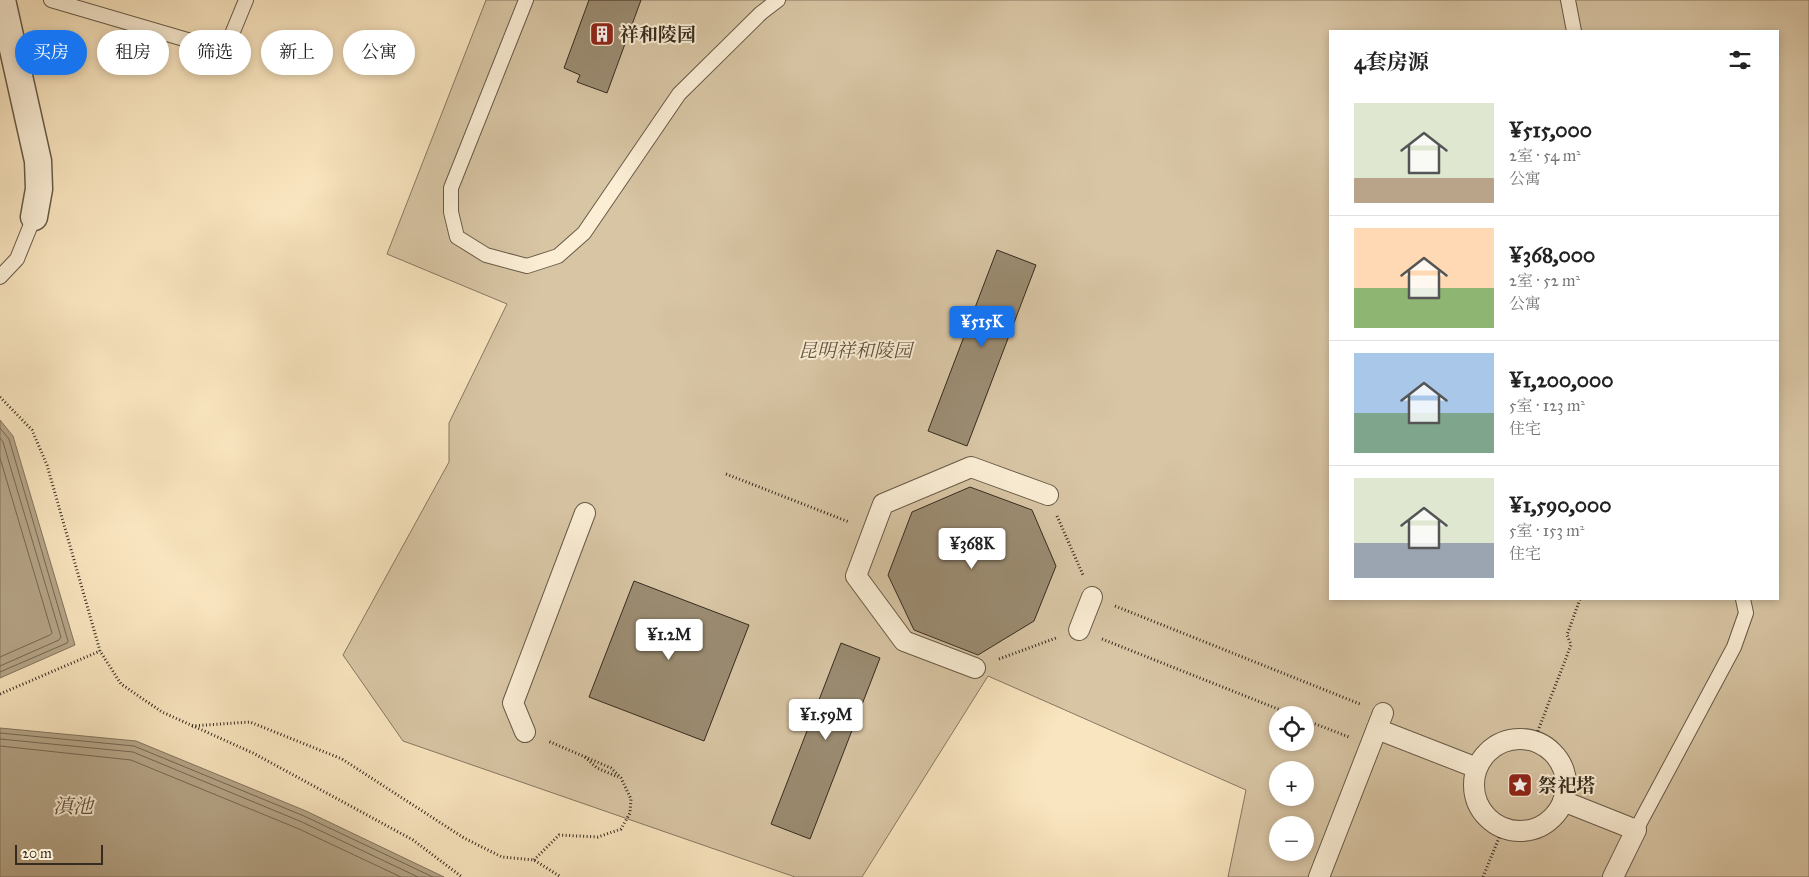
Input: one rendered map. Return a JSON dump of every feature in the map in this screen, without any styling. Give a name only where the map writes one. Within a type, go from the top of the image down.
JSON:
[{"type":"street","points":[[2,0],[38,161],[39,189],[34,217]]},
{"type":"street","points":[[975,668],[904,641],[856,576],[883,504],[971,468],[1048,495]]},
{"type":"street","points":[[526,732],[513,703],[585,513]]},
{"type":"street","points":[[1079,630],[1092,597]]},
{"type":"street","points":[[1319,877],[1377,729],[1477,768]]},
{"type":"street","points":[[1523,739],[1534,741],[1549,749],[1559,760],[1565,773],[1566,787],[1563,801],[1556,814],[1545,824],[1532,829],[1517,831],[1503,828],[1491,820],[1482,810],[1476,796],[1474,782],[1477,768],[1485,755],[1496,746],[1508,740],[1523,739]]},
{"type":"street","points":[[1563,801],[1636,830],[1613,877]]},
{"type":"lane","points":[[51,0],[225,51],[246,0]]},
{"type":"lane","points":[[526,0],[451,188],[451,212],[456,237],[486,255],[527,266],[558,256],[584,233],[679,94],[761,12],[778,0]]},
{"type":"lane","points":[[1568,0],[1574,30]]},
{"type":"lane","points":[[0,277],[16,259],[34,217]]},
{"type":"lane","points":[[1636,830],[1734,647],[1746,614],[1743,600]]},
{"type":"path","points":[[0,396],[32,430],[47,465],[100,651],[121,684],[162,712],[253,753],[413,840],[462,877]]},
{"type":"path","points":[[726,474],[873,531]]},
{"type":"path","points":[[1048,495],[1092,597],[1377,729]]},
{"type":"path","points":[[1534,741],[1572,645],[1567,636],[1580,600]]},
{"type":"path","points":[[975,668],[1079,630],[1270,706]]},
{"type":"path","points":[[0,694],[100,651]]},
{"type":"path","points":[[1314,721],[1377,729]]},
{"type":"path","points":[[192,726],[250,722],[342,759],[464,838],[502,857],[534,860],[561,877]]},
{"type":"path","points":[[526,732],[584,756],[597,768],[621,778],[631,799],[630,813],[621,829],[598,837],[559,835],[534,860]]},
{"type":"path","points":[[1483,877],[1503,828]]},
{"type":"green space","name":"昆明祥和陵园","points":[[486,0],[1809,0],[1809,877],[1228,877],[1246,790],[988,676],[862,877],[795,877],[403,741],[343,655],[449,462],[449,423],[507,304],[387,254]]},
{"type":"water","points":[[0,420],[13,436],[75,645],[0,678]]},
{"type":"water","name":"滇池","points":[[0,728],[136,741],[306,811],[444,877],[0,877]]},
{"type":"building","name":"祥和陵园","points":[[589,0],[641,0],[607,93],[577,82],[580,75],[564,68]]},
{"type":"building","points":[[997,250],[1036,265],[967,446],[928,431]]},
{"type":"building","points":[[970,487],[1032,510],[1056,566],[1034,621],[978,655],[914,630],[888,575],[912,512]]},
{"type":"building","points":[[634,581],[749,625],[704,741],[589,697]]},
{"type":"building","points":[[841,643],[880,658],[810,839],[771,824]]},
{"type":"place","name":"祥和陵园","points":[[602,34]]},
{"type":"place","name":"祭祀塔","points":[[1520,785]]}]
